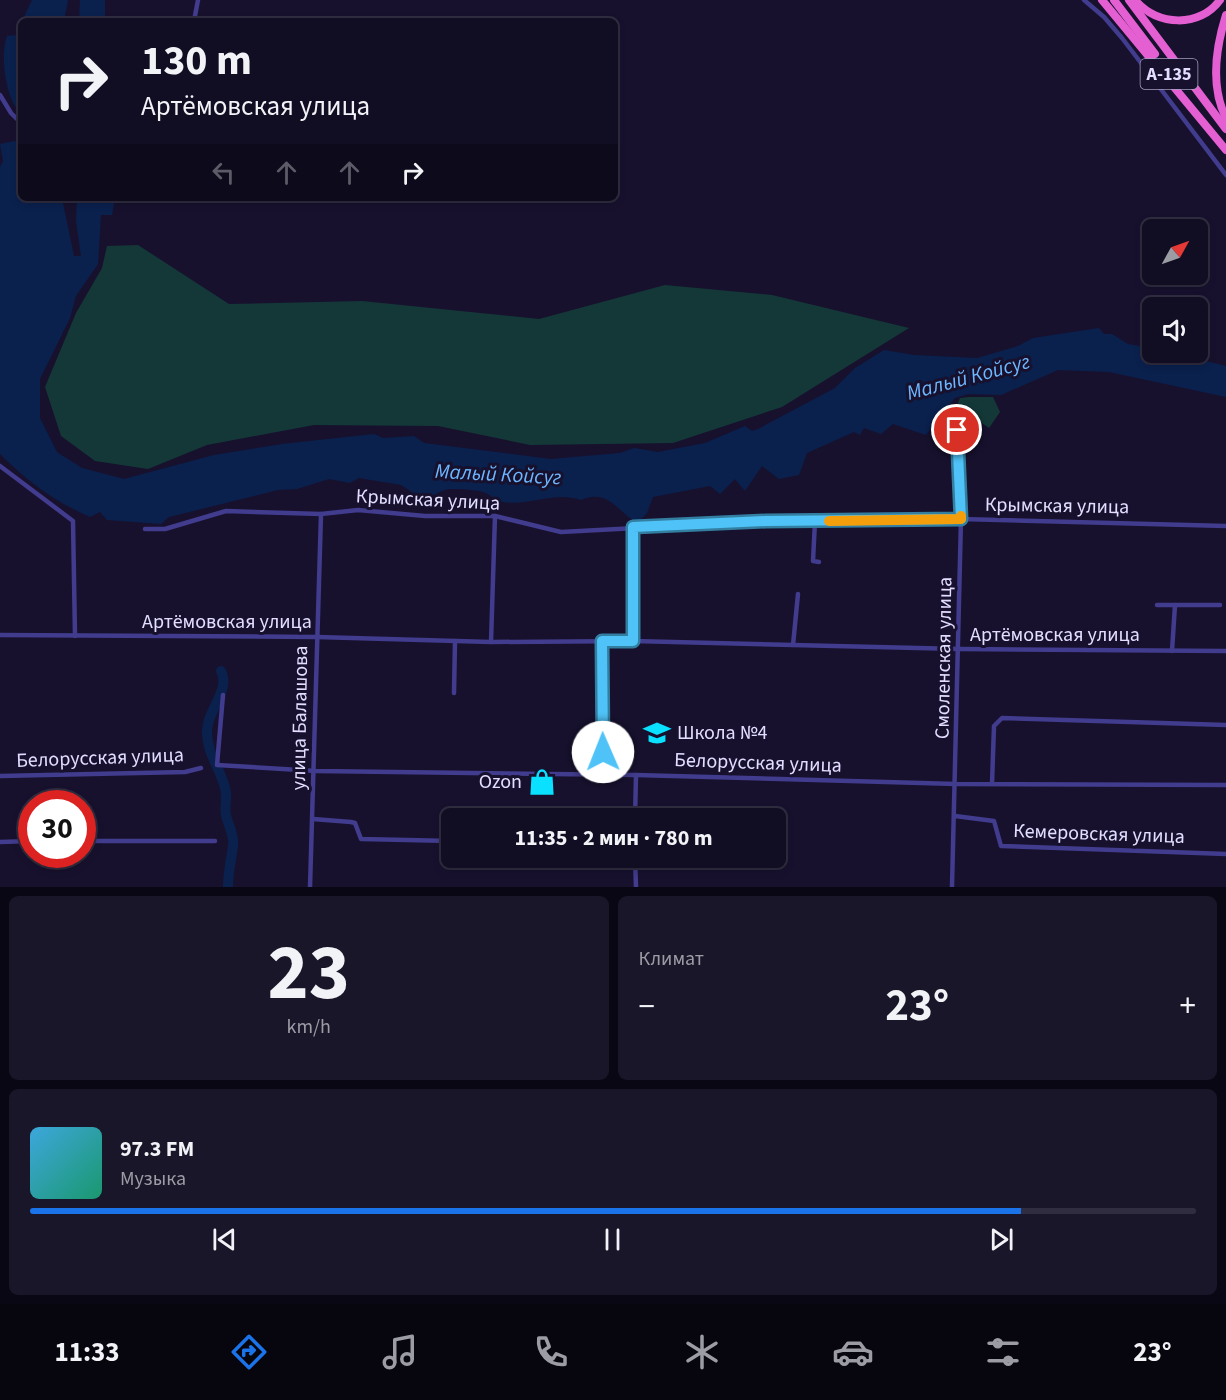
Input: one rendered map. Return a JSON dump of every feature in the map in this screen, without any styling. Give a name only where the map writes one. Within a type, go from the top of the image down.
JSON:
[{"type":"highway","points":[[1102,0],[1225,149]]},
{"type":"highway","name":"А-135","points":[[1114,0],[1225,149]]},
{"type":"highway","name":"А-135","points":[[1129,0],[1226,129]]},
{"type":"highway","points":[[1135,0],[1148,12],[1170,21],[1198,17],[1210,11],[1220,0]]},
{"type":"highway","points":[[1226,15],[1216,55],[1216,79],[1226,117]]},
{"type":"street","points":[[195,18],[198,0]]},
{"type":"street","points":[[1084,0],[1104,17],[1122,38],[1226,175]]},
{"type":"street","points":[[0,94],[18,120]]},
{"type":"street","name":"Смоленская улица","points":[[952,887],[961,519],[957,430]]},
{"type":"street","points":[[0,466],[73,521],[75,636]]},
{"type":"street","name":"Крымская улица","points":[[145,529],[165,530],[226,511],[321,514],[358,510],[425,516],[495,516],[561,532],[633,527],[815,521],[961,519],[1226,526]]},
{"type":"street","name":"улица Балашова","points":[[310,887],[316,771],[321,514]]},
{"type":"street","points":[[491,642],[495,516]]},
{"type":"street","points":[[815,521],[813,561],[819,562]]},
{"type":"street","points":[[633,527],[633,641]]},
{"type":"street","points":[[793,645],[798,594]]},
{"type":"street","name":"Артёмовская улица","points":[[1157,605],[1220,605]]},
{"type":"street","points":[[1172,651],[1175,605]]},
{"type":"street","name":"Артёмовская улица","points":[[0,635],[317,637],[491,642],[633,641],[959,649],[1226,651]]},
{"type":"street","points":[[454,641],[454,693]]},
{"type":"street","points":[[602,641],[603,774]]},
{"type":"street","name":"Белорусская улица","points":[[223,695],[217,765],[316,771],[636,774],[956,784],[1226,785]]},
{"type":"street","points":[[992,784],[994,726],[1002,718],[1226,725]]},
{"type":"street","name":"Белорусская улица","points":[[0,776],[185,772],[201,768]]},
{"type":"street","points":[[635,808],[636,774]]},
{"type":"street","name":"Кемеровская улица","points":[[955,816],[994,821],[1000,846],[1226,854]]},
{"type":"street","points":[[313,819],[355,823],[361,839],[441,841]]},
{"type":"street","points":[[0,842],[18,841]]},
{"type":"street","points":[[96,841],[215,841]]},
{"type":"street","points":[[635,868],[636,887]]},
{"type":"green space","points":[[138,245],[229,304],[362,301],[539,319],[665,285],[772,295],[909,328],[782,407],[673,443],[530,445],[438,426],[314,425],[207,445],[148,469],[95,461],[61,436],[45,387],[76,313],[102,268],[107,246]]},
{"type":"green space","points":[[993,397],[1000,412],[989,428],[973,417],[957,419],[952,417],[960,398]]},
{"type":"water","points":[[32,0],[68,0],[65,18],[23,18]]},
{"type":"water","points":[[80,0],[105,0],[105,18],[79,18]]},
{"type":"water","points":[[18,31],[18,110],[11,98],[4,65],[7,36],[16,35]]},
{"type":"water","name":"Малый Койсуг","points":[[18,142],[18,201],[63,201],[74,256],[81,256],[76,221],[77,201],[114,201],[112,215],[101,215],[98,264],[76,296],[70,318],[40,379],[40,418],[57,452],[82,468],[124,479],[214,455],[282,444],[374,434],[383,438],[414,436],[424,443],[551,459],[620,453],[634,448],[658,452],[705,443],[745,426],[752,431],[758,429],[835,388],[855,368],[884,350],[914,355],[977,358],[1018,346],[1033,338],[1099,328],[1104,334],[1112,334],[1128,344],[1142,346],[1142,363],[1208,362],[1226,366],[1226,397],[1109,372],[1058,370],[1001,395],[968,394],[955,398],[926,435],[893,424],[881,434],[864,428],[860,435],[854,432],[807,453],[799,475],[779,479],[762,466],[745,491],[735,479],[720,494],[710,486],[653,497],[647,513],[637,523],[606,499],[598,497],[581,500],[562,497],[514,503],[496,500],[479,491],[450,489],[424,500],[401,485],[359,478],[350,483],[329,479],[297,489],[278,490],[169,517],[161,524],[107,520],[100,512],[90,517],[42,490],[0,454],[0,167],[3,161],[0,144]]},
{"type":"waterway","points":[[221,671],[223,686],[210,717],[207,732],[211,754],[226,791],[226,815],[233,838],[228,887]]},
{"type":"slow traffic","points":[[829,521],[961,519],[961,516]]},
{"type":"place","name":"Школа №4","points":[[657,733]]},
{"type":"place","name":"Ozon","points":[[542,782]]},
{"type":"route","points":[[603,752],[602,641],[633,641],[633,527],[766,521],[961,519],[957,430]]}]
